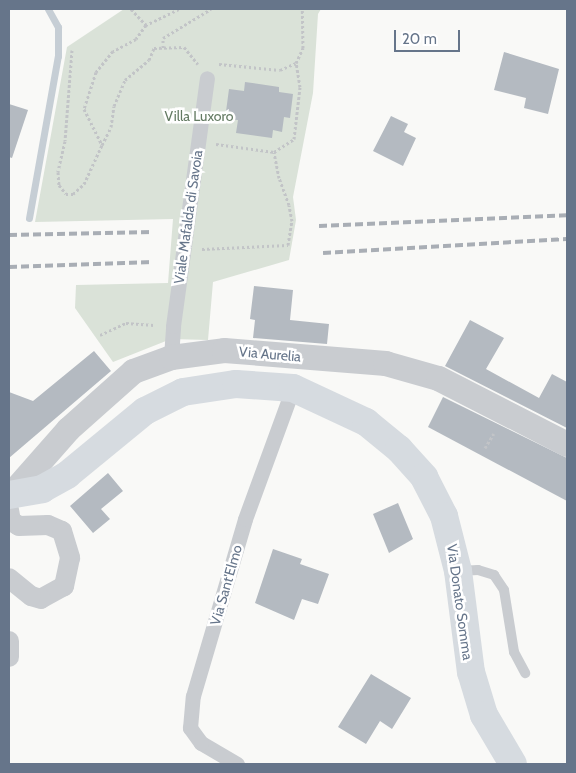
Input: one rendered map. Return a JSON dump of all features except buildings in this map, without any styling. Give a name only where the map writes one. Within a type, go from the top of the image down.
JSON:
[{"type":"main road","name":"Via Donato Somma","points":[[9,502],[42,489],[67,475],[145,411],[183,392],[236,384],[293,388],[366,422],[399,450],[424,477],[444,516],[458,571],[471,672],[484,715],[513,764]]},
{"type":"street","name":"Viale Mafalda di Savoia","points":[[171,358],[173,326],[207,78]]},
{"type":"street","name":"Via Aurelia","points":[[9,502],[68,429],[133,370],[171,358],[224,350],[385,363],[438,378],[567,444]]},
{"type":"street","name":"Via Sant'Elmo","points":[[238,764],[201,743],[190,728],[193,696],[245,519],[293,388]]},
{"type":"street","points":[[9,502],[12,522],[19,526],[48,526],[62,530],[70,558],[64,586],[41,599],[31,596],[9,578]]},
{"type":"street","points":[[9,641],[9,657]]},
{"type":"lane","points":[[458,571],[478,570],[494,575],[504,590],[514,652],[525,674]]},
{"type":"path","points":[[131,9],[146,24]]},
{"type":"path","points":[[102,145],[84,109],[96,72],[113,52],[136,38],[146,24],[179,9]]},
{"type":"path","points":[[163,48],[164,38],[211,9]]},
{"type":"path","points":[[199,141],[274,152],[294,139],[300,87],[296,63],[303,48],[302,9]]},
{"type":"path","points":[[72,50],[65,141],[58,172],[59,185],[66,194],[73,194],[84,184],[111,127],[114,106],[125,80],[149,60],[154,48],[184,48],[207,78],[217,64],[241,63],[280,70],[296,63]]},
{"type":"path","points":[[183,250],[288,245],[290,213],[274,152]]},
{"type":"path","points":[[100,335],[126,322],[173,326]]},
{"type":"green space","name":"Villa Luxoro","points":[[124,9],[321,9],[318,14],[313,93],[293,197],[296,220],[289,260],[213,282],[208,340],[171,339],[113,362],[75,308],[76,285],[168,283],[173,219],[35,222],[67,47]]},
{"type":"waterway","points":[[29,218],[58,56],[58,27],[48,9]]},
{"type":"railway","points":[[319,226],[567,215]]},
{"type":"railway","points":[[9,235],[153,232]]},
{"type":"railway","points":[[323,253],[567,239]]},
{"type":"railway","points":[[9,267],[153,262]]}]
